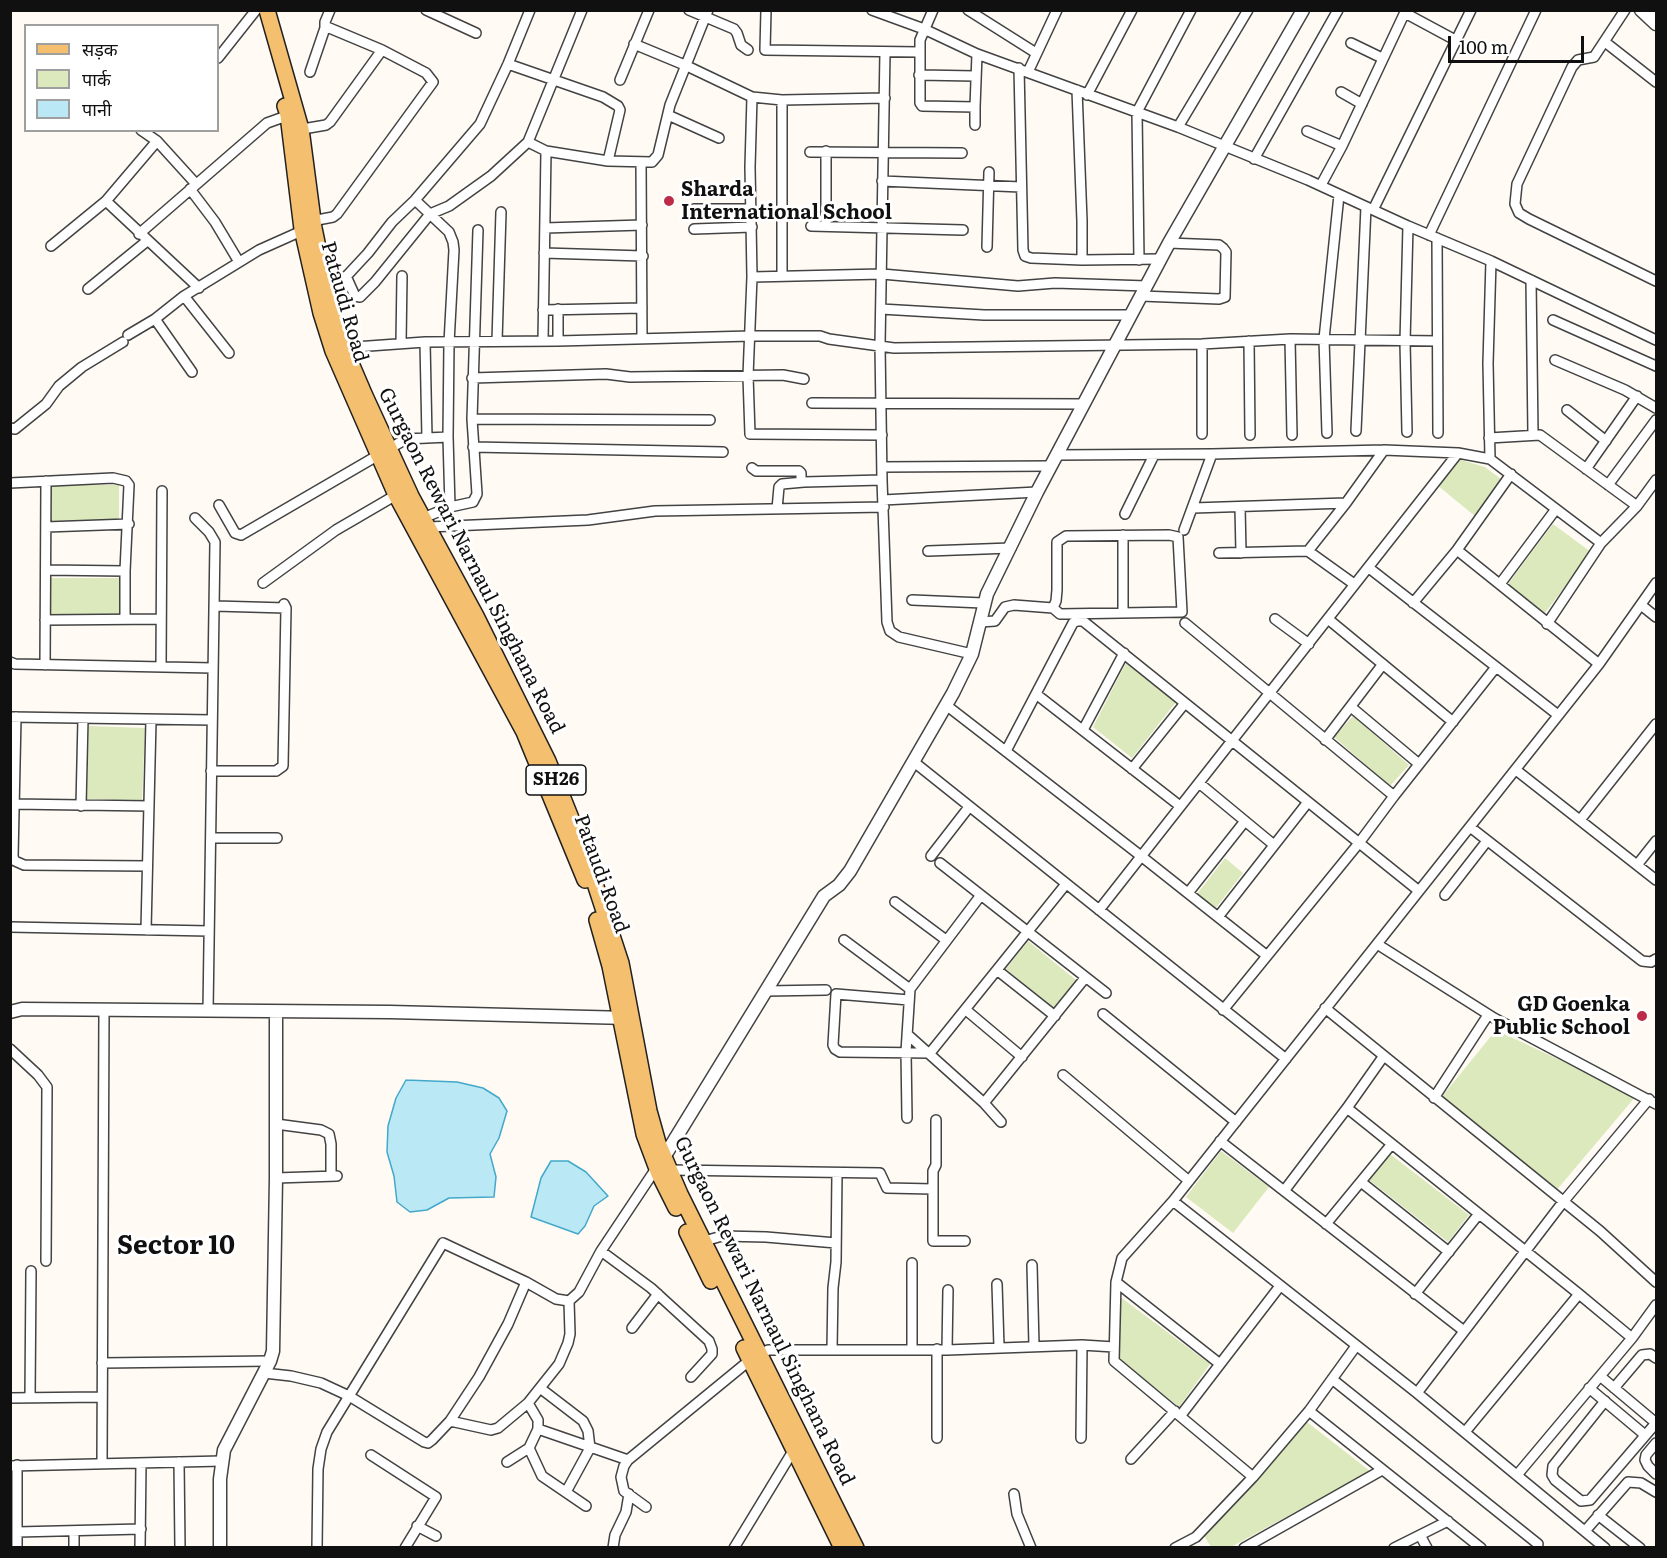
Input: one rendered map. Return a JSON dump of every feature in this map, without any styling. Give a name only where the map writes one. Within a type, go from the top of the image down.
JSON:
[{"type":"main road","name":"Gurgaon Rewari Narnaul Singhana Road","points":[[267,10],[296,130],[309,226],[328,296],[339,349],[364,396],[384,450],[426,523],[508,691],[548,761],[585,853],[621,963],[626,1018],[664,1165],[698,1243],[754,1358],[791,1417],[798,1448],[856,1548]]},
{"type":"main road","name":"SH26","points":[[255,13],[292,114]]},
{"type":"main road","name":"Pataudi Road","points":[[309,226],[321,313],[339,349]]},
{"type":"main road","name":"SH26","points":[[384,450],[396,495],[508,691]]},
{"type":"main road","name":"SH26","points":[[798,1448],[842,1548]]},
{"type":"street","points":[[219,57],[255,13],[242,10]]},
{"type":"street","points":[[310,72],[330,10]]},
{"type":"street","points":[[426,10],[476,33]]},
{"type":"street","points":[[328,296],[480,124],[530,10]]},
{"type":"street","points":[[346,276],[355,296],[360,297],[430,214],[448,206],[491,176],[528,142],[582,10]]},
{"type":"street","points":[[620,81],[649,10]]},
{"type":"street","points":[[689,10],[707,14],[734,29],[741,45],[748,50]]},
{"type":"street","points":[[766,10],[765,50],[918,52]]},
{"type":"street","points":[[872,10],[924,29],[977,54],[1178,127],[1321,185],[1408,226],[1491,261],[1656,340]]},
{"type":"street","points":[[933,10],[920,40],[918,52],[920,103],[922,106],[975,107]]},
{"type":"street","points":[[968,10],[1036,53]]},
{"type":"street","points":[[1057,10],[1036,53],[1024,70],[1021,187],[1025,256],[1082,260],[1161,260]]},
{"type":"street","points":[[1087,94],[1132,10]]},
{"type":"street","points":[[1139,260],[1137,112],[1191,10]]},
{"type":"street","points":[[1178,127],[1248,10]]},
{"type":"street","points":[[569,1301],[579,1292],[601,1251],[664,1165],[765,991],[824,896],[839,885],[850,871],[914,762],[972,654],[983,603],[1037,492],[1169,243],[1303,10]]},
{"type":"street","points":[[1254,159],[1338,10]]},
{"type":"street","points":[[1356,431],[1359,339],[1369,208],[1457,42],[1471,10]]},
{"type":"street","points":[[1438,433],[1433,237],[1536,10]]},
{"type":"street","points":[[1625,10],[1594,57],[1578,60],[1572,68],[1517,184],[1515,204],[1519,213],[1529,219],[1656,281]]},
{"type":"street","points":[[1321,185],[1406,12],[1457,42]]},
{"type":"street","points":[[528,142],[546,152],[609,161],[652,162],[657,155],[670,105],[707,14]]},
{"type":"street","points":[[10,428],[15,429],[46,404],[59,386],[82,367],[126,339],[184,297],[269,244],[337,214],[432,86],[432,79],[426,73],[382,50],[325,27]]},
{"type":"street","points":[[1605,42],[1656,82]]},
{"type":"street","points":[[1351,43],[1382,58]]},
{"type":"street","points":[[634,44],[752,97],[782,100],[885,98]]},
{"type":"street","points":[[296,130],[326,125],[330,122],[382,50]]},
{"type":"street","points":[[885,52],[880,345],[887,622],[890,631],[899,637],[972,654]]},
{"type":"street","points":[[975,125],[977,54]]},
{"type":"street","points":[[508,64],[603,97],[618,106],[621,110],[609,161]]},
{"type":"street","points":[[919,75],[975,76]]},
{"type":"street","points":[[1077,90],[1082,260]]},
{"type":"street","points":[[1341,92],[1362,104]]},
{"type":"street","points":[[752,97],[750,167],[752,276],[748,376],[750,434],[882,435]]},
{"type":"street","points":[[782,100],[782,276]]},
{"type":"street","points":[[139,234],[267,123],[292,114]]},
{"type":"street","points":[[668,115],[719,138]]},
{"type":"street","points":[[1307,131],[1342,146]]},
{"type":"street","points":[[144,132],[157,141],[193,186],[239,262]]},
{"type":"street","points":[[51,246],[106,201],[157,141]]},
{"type":"street","points":[[826,151],[826,226]]},
{"type":"street","points":[[543,341],[546,152]]},
{"type":"street","points":[[810,152],[962,153]]},
{"type":"street","points":[[641,163],[642,339]]},
{"type":"street","points":[[987,247],[989,172]]},
{"type":"street","points":[[882,181],[1021,187]]},
{"type":"street","points":[[1327,433],[1324,339],[1339,195]]},
{"type":"street","points":[[415,200],[449,232],[453,242],[449,343],[450,507]]},
{"type":"street","points":[[106,201],[199,288]]},
{"type":"street","points":[[694,208],[752,209]]},
{"type":"street","points":[[497,341],[501,212]]},
{"type":"street","points":[[545,228],[642,225]]},
{"type":"street","points":[[811,226],[882,226],[963,230]]},
{"type":"street","points":[[1407,432],[1408,226]]},
{"type":"street","points":[[694,229],[752,227]]},
{"type":"street","points":[[426,523],[450,507],[471,502],[476,498],[472,378],[478,230]]},
{"type":"street","points":[[88,288],[147,241]]},
{"type":"street","points":[[752,276],[882,274],[998,285],[1055,283],[1219,299],[1226,297],[1226,252],[1223,248],[1219,245],[1169,243]]},
{"type":"street","points":[[544,253],[643,256]]},
{"type":"street","points":[[1490,459],[1488,363],[1491,261]]},
{"type":"street","points":[[401,343],[402,276]]},
{"type":"street","points":[[1531,280],[1533,434]]},
{"type":"street","points":[[184,297],[229,353]]},
{"type":"street","points":[[543,310],[642,308]]},
{"type":"street","points":[[558,309],[558,341]]},
{"type":"street","points":[[881,309],[984,315],[1131,315]]},
{"type":"street","points":[[155,319],[192,372]]},
{"type":"street","points":[[1553,320],[1656,366]]},
{"type":"street","points":[[339,349],[425,342],[751,336],[820,336],[894,348],[1202,344],[1290,339],[1437,341]]},
{"type":"street","points":[[1290,339],[1292,435]]},
{"type":"street","points":[[1249,341],[1250,435]]},
{"type":"street","points":[[425,342],[427,438]]},
{"type":"street","points":[[1202,344],[1202,434]]},
{"type":"street","points":[[1555,360],[1637,396],[1656,408]]},
{"type":"street","points":[[472,378],[606,374],[630,377],[783,375],[804,379]]},
{"type":"street","points":[[1586,469],[1637,396]]},
{"type":"street","points":[[812,403],[1084,404]]},
{"type":"street","points":[[1567,410],[1606,441]]},
{"type":"street","points":[[472,419],[710,420]]},
{"type":"street","points":[[1608,485],[1656,420]]},
{"type":"street","points":[[1489,438],[1540,435],[1636,506]]},
{"type":"street","points":[[219,505],[236,533],[241,535],[406,439],[448,437]]},
{"type":"street","points":[[473,447],[723,452]]},
{"type":"street","points":[[882,467],[1154,455],[1384,450],[1458,453],[1490,459],[1601,543]]},
{"type":"street","points":[[1308,552],[1384,450]]},
{"type":"street","points":[[1099,910],[1458,453]]},
{"type":"street","points":[[1184,530],[1212,454]]},
{"type":"street","points":[[1125,514],[1154,455]]},
{"type":"street","points":[[752,468],[756,471],[800,471],[801,480],[804,482]]},
{"type":"street","points":[[1413,603],[1457,550],[1511,474]]},
{"type":"street","points":[[10,483],[113,478],[126,481],[129,485],[129,524],[125,571],[125,619]]},
{"type":"street","points":[[777,509],[779,487],[782,484],[882,480]]},
{"type":"street","points":[[1547,624],[1601,543],[1636,506],[1656,480]]},
{"type":"street","points":[[45,665],[46,481]]},
{"type":"street","points":[[161,667],[162,491]]},
{"type":"street","points":[[426,523],[588,520],[655,511],[883,504],[1037,492]]},
{"type":"street","points":[[263,583],[336,530],[396,495]]},
{"type":"street","points":[[1193,508],[1346,504]]},
{"type":"street","points":[[1240,507],[1241,552]]},
{"type":"street","points":[[1500,584],[1556,509]]},
{"type":"street","points":[[195,518],[215,542],[208,1011]]},
{"type":"street","points":[[46,527],[129,524]]},
{"type":"street","points":[[980,622],[995,621],[1005,607],[1014,605],[1053,608],[1060,614],[1182,612],[1178,537],[1169,535],[1080,535],[1060,538],[1056,601],[1053,608]]},
{"type":"street","points":[[1123,535],[1123,613]]},
{"type":"street","points":[[928,551],[1011,548]]},
{"type":"street","points":[[1457,550],[1599,664]]},
{"type":"street","points":[[1219,553],[1308,552],[1354,584]]},
{"type":"street","points":[[1369,568],[1558,716]]},
{"type":"street","points":[[46,570],[125,571]]},
{"type":"street","points":[[1253,1477],[1114,1361],[1116,1282],[1122,1258],[1173,1202],[1516,770],[1599,664],[1656,583]]},
{"type":"street","points":[[912,600],[983,603]]},
{"type":"street","points":[[1641,605],[1656,617]]},
{"type":"street","points":[[211,771],[276,771],[283,766],[285,606],[214,606]]},
{"type":"street","points":[[45,620],[161,619]]},
{"type":"street","points":[[1275,619],[1309,644]]},
{"type":"street","points":[[1328,619],[1453,722]]},
{"type":"street","points":[[1006,752],[1076,621],[1083,621],[1308,802],[1361,841],[1419,891]]},
{"type":"street","points":[[1185,623],[1394,796]]},
{"type":"street","points":[[1083,730],[1124,653]]},
{"type":"street","points":[[10,662],[45,665],[213,668]]},
{"type":"street","points":[[1325,740],[1383,664]]},
{"type":"street","points":[[1223,1010],[1361,841],[1496,667]]},
{"type":"street","points":[[1036,694],[1180,806]]},
{"type":"street","points":[[1132,769],[1185,703]]},
{"type":"street","points":[[946,705],[1266,955]]},
{"type":"street","points":[[1351,707],[1419,764]]},
{"type":"street","points":[[147,866],[19,864],[15,861],[13,717],[212,720]]},
{"type":"street","points":[[81,806],[83,719]]},
{"type":"street","points":[[146,930],[151,720]]},
{"type":"street","points":[[1580,820],[1656,724]]},
{"type":"street","points":[[914,762],[1286,1059]]},
{"type":"street","points":[[1516,770],[1656,880]]},
{"type":"street","points":[[1199,783],[1274,845]]},
{"type":"street","points":[[1218,917],[1308,802]]},
{"type":"street","points":[[14,804],[149,806]]},
{"type":"street","points":[[931,856],[969,807]]},
{"type":"street","points":[[1188,893],[1245,821]]},
{"type":"street","points":[[1470,827],[1642,961],[1652,962],[1656,959]]},
{"type":"street","points":[[211,838],[277,838]]},
{"type":"street","points":[[1445,895],[1487,841]]},
{"type":"street","points":[[1637,865],[1656,841]]},
{"type":"street","points":[[940,863],[1106,993]]},
{"type":"street","points":[[930,1053],[1066,884]]},
{"type":"street","points":[[907,1118],[906,1052],[910,989],[981,895]]},
{"type":"street","points":[[895,902],[946,940]]},
{"type":"street","points":[[10,927],[209,931]]},
{"type":"street","points":[[844,940],[910,989]]},
{"type":"street","points":[[1377,944],[1488,1015],[1653,1101],[1563,1202],[1417,1393]]},
{"type":"street","points":[[997,970],[1055,1016]]},
{"type":"street","points":[[984,1103],[1085,978]]},
{"type":"street","points":[[765,991],[826,990]]},
{"type":"street","points":[[909,1000],[836,994],[833,1046],[840,1052],[930,1053]]},
{"type":"street","points":[[1325,1008],[1563,1202],[1656,1282]]},
{"type":"street","points":[[10,1012],[22,1009],[390,1012],[626,1018]]},
{"type":"street","points":[[966,1010],[1022,1057]]},
{"type":"street","points":[[102,1464],[104,1011]]},
{"type":"street","points":[[220,1548],[220,1479],[224,1450],[273,1352],[276,1012]]},
{"type":"street","points":[[1103,1014],[1236,1122]]},
{"type":"street","points":[[1434,1098],[1488,1015]]},
{"type":"street","points":[[907,1034],[984,1103],[1001,1122]]},
{"type":"street","points":[[10,1049],[38,1075],[47,1087],[46,1261]]},
{"type":"street","points":[[1284,1191],[1383,1057]]},
{"type":"street","points":[[1063,1075],[1189,1181]]},
{"type":"street","points":[[1347,1108],[1632,1338]]},
{"type":"street","points":[[936,1119],[933,1241],[965,1241]]},
{"type":"street","points":[[276,1124],[321,1130],[329,1134],[334,1176],[276,1178]]},
{"type":"street","points":[[1221,1142],[1464,1331]]},
{"type":"street","points":[[1326,1224],[1390,1144]]},
{"type":"street","points":[[664,1165],[880,1173],[887,1188],[933,1189]]},
{"type":"street","points":[[832,1348],[837,1173]]},
{"type":"street","points":[[1361,1182],[1449,1252]]},
{"type":"street","points":[[1173,1202],[1417,1393],[1604,1547]]},
{"type":"street","points":[[1415,1294],[1479,1215]]},
{"type":"street","points":[[698,1243],[723,1236],[755,1236],[836,1243]]},
{"type":"street","points":[[317,1548],[318,1469],[321,1449],[327,1432],[443,1243],[526,1282],[556,1299],[569,1301]]},
{"type":"street","points":[[601,1251],[658,1294],[709,1341],[712,1354],[691,1377]]},
{"type":"street","points":[[912,1263],[912,1349]]},
{"type":"street","points":[[1032,1265],[1034,1346]]},
{"type":"street","points":[[30,1398],[31,1271]]},
{"type":"street","points":[[264,1373],[306,1379],[349,1396],[428,1443],[450,1421],[479,1377],[508,1324],[526,1282]]},
{"type":"street","points":[[1116,1282],[1220,1364]]},
{"type":"street","points":[[998,1284],[999,1347]]},
{"type":"street","points":[[1131,1459],[1178,1413],[1220,1364],[1280,1286]]},
{"type":"street","points":[[947,1350],[948,1290]]},
{"type":"street","points":[[632,1328],[658,1294]]},
{"type":"street","points":[[1465,1432],[1579,1294]]},
{"type":"street","points":[[450,1421],[491,1430],[498,1428],[528,1403],[559,1364],[568,1343],[569,1301]]},
{"type":"street","points":[[1517,1475],[1632,1338],[1656,1305]]},
{"type":"street","points":[[646,1507],[624,1491],[621,1477],[628,1461],[754,1358],[775,1349],[947,1350],[1082,1345],[1114,1347]]},
{"type":"street","points":[[1081,1438],[1082,1345]]},
{"type":"street","points":[[1175,1548],[1196,1537],[1253,1477],[1309,1411],[1356,1346]]},
{"type":"street","points":[[937,1350],[937,1438]]},
{"type":"street","points":[[1614,1388],[1642,1355],[1650,1354],[1656,1358]]},
{"type":"street","points":[[102,1363],[270,1361]]},
{"type":"street","points":[[1600,1376],[1656,1423],[1590,1500],[1586,1501],[1578,1499],[1555,1480],[1552,1475],[1553,1466],[1605,1401]]},
{"type":"street","points":[[1332,1379],[1538,1544]]},
{"type":"street","points":[[540,1388],[583,1420],[588,1431],[590,1448],[566,1492]]},
{"type":"street","points":[[1589,1389],[1645,1435]]},
{"type":"street","points":[[10,1398],[102,1397]]},
{"type":"street","points":[[507,1462],[529,1448],[538,1429],[538,1420],[528,1403]]},
{"type":"street","points":[[1309,1411],[1481,1548]]},
{"type":"street","points":[[538,1429],[628,1461]]},
{"type":"street","points":[[1656,1443],[1646,1455],[1646,1460],[1648,1466],[1656,1474]]},
{"type":"street","points":[[529,1448],[539,1472],[586,1506]]},
{"type":"street","points":[[734,1548],[798,1448]]},
{"type":"street","points":[[371,1455],[436,1497],[405,1548]]},
{"type":"street","points":[[17,1548],[14,1465],[222,1461]]},
{"type":"street","points":[[179,1462],[180,1548]]},
{"type":"street","points":[[141,1463],[141,1548]]},
{"type":"street","points":[[1244,1548],[1382,1470]]},
{"type":"street","points":[[1586,1531],[1628,1482],[1641,1483],[1656,1492]]},
{"type":"street","points":[[613,1548],[615,1535],[626,1512],[628,1494]]},
{"type":"street","points":[[1014,1494],[1017,1514],[1031,1548]]},
{"type":"street","points":[[1598,1515],[1640,1548]]},
{"type":"street","points":[[1394,1548],[1448,1521]]},
{"type":"street","points":[[417,1526],[436,1536]]},
{"type":"street","points":[[17,1532],[141,1529]]},
{"type":"street","points":[[74,1531],[74,1548]]},
{"type":"street","points":[[1420,1535],[1427,1548]]},
{"type":"street","points":[[1196,1537],[1201,1548]]},
{"type":"green space","points":[[1458,459],[1485,467],[1505,482],[1476,517],[1437,485]]},
{"type":"green space","points":[[50,485],[119,485],[119,523],[50,522]]},
{"type":"green space","points":[[1553,524],[1591,552],[1545,613],[1508,584]]},
{"type":"green space","points":[[51,578],[120,578],[119,616],[50,615]]},
{"type":"green space","points":[[1126,663],[1176,702],[1132,758],[1093,727]]},
{"type":"green space","points":[[1353,716],[1409,765],[1390,786],[1334,737]]},
{"type":"green space","points":[[89,726],[145,728],[142,800],[87,799]]},
{"type":"green space","points":[[1225,858],[1243,873],[1215,909],[1197,894]]},
{"type":"green space","points":[[1028,941],[1076,980],[1054,1008],[1006,969]]},
{"type":"green space","points":[[1496,1030],[1636,1096],[1555,1192],[1440,1099]]},
{"type":"green space","points":[[1221,1151],[1269,1187],[1233,1233],[1186,1197]]},
{"type":"green space","points":[[1390,1154],[1469,1215],[1448,1242],[1369,1180]]},
{"type":"green space","points":[[1119,1296],[1210,1364],[1179,1407],[1119,1359]]},
{"type":"green space","points":[[1307,1422],[1370,1471],[1231,1547],[1211,1547],[1203,1534],[1242,1497]]},
{"type":"water","points":[[406,1080],[457,1082],[483,1088],[499,1098],[507,1111],[499,1138],[490,1154],[496,1177],[494,1197],[449,1198],[427,1210],[410,1212],[397,1202],[394,1176],[387,1152],[388,1126],[396,1098]]},
{"type":"water","points":[[551,1161],[568,1161],[586,1172],[608,1196],[594,1206],[585,1226],[578,1234],[531,1217],[541,1178]]},
{"type":"place","name":"Sharda International School","points":[[669,201]]},
{"type":"place","name":"GD Goenka Public School","points":[[1642,1016]]},
{"type":"district","name":"Sector 10","points":[[176,1246]]}]
